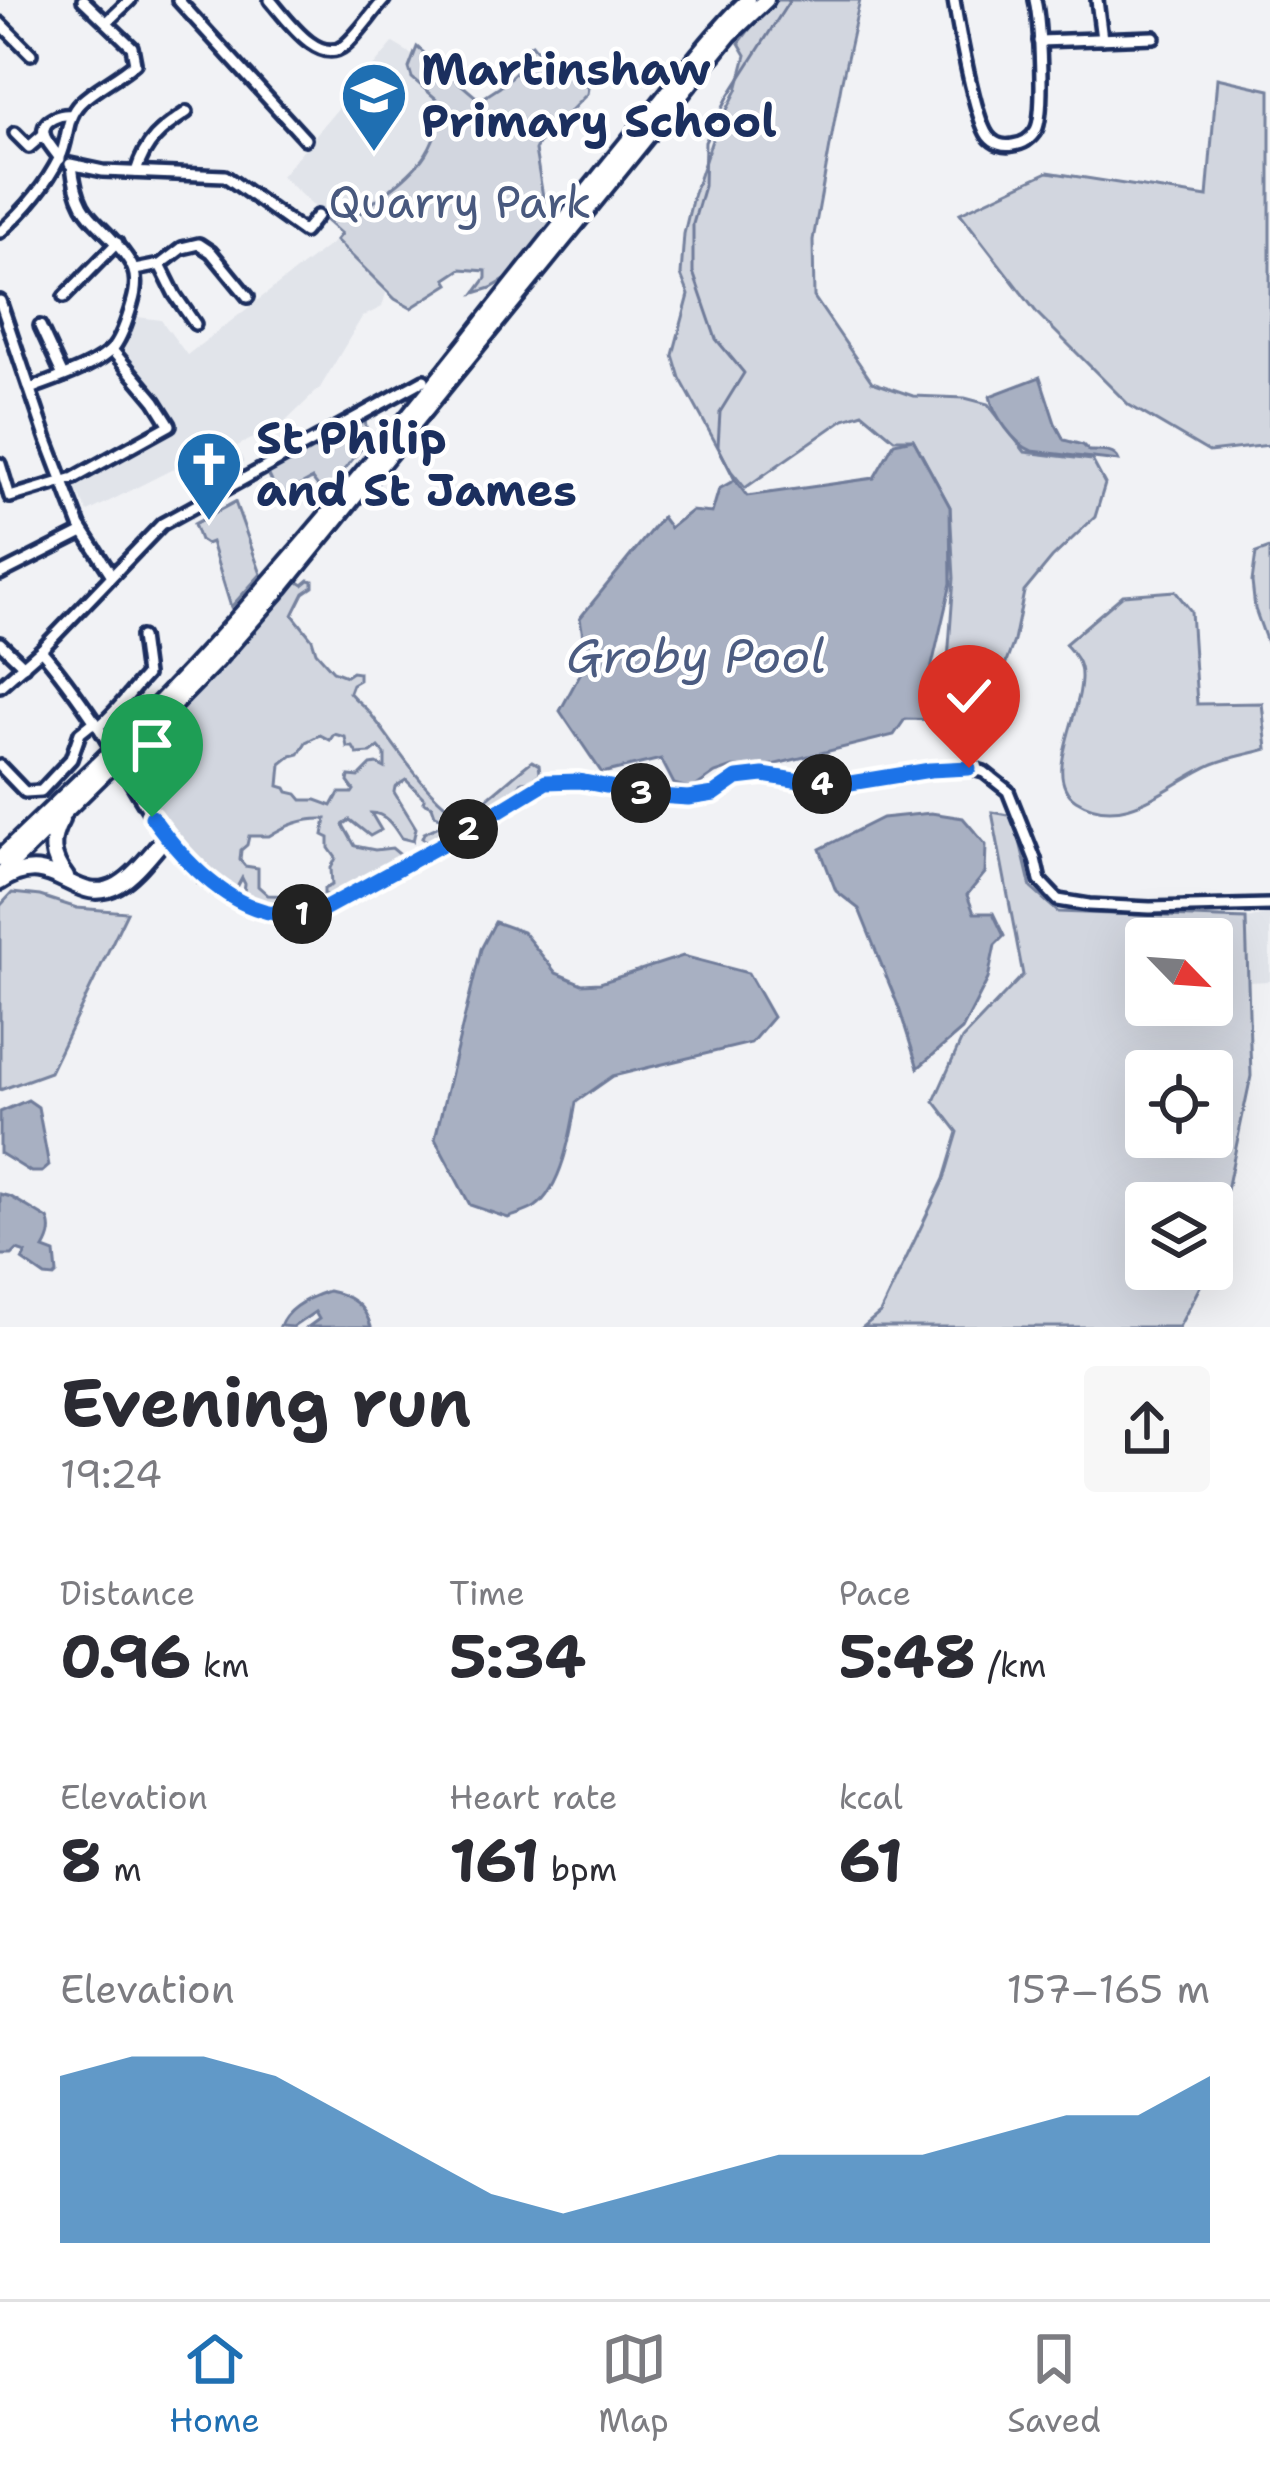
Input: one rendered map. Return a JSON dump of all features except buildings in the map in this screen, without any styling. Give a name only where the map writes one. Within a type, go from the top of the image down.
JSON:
[{"type":"highway","points":[[131,740],[225,635],[748,0]]},
{"type":"highway","points":[[0,858],[217,660],[386,462],[729,35],[766,0]]},
{"type":"highway","points":[[424,380],[472,337]]},
{"type":"highway","points":[[0,878],[100,770]]},
{"type":"highway","points":[[69,880],[55,859],[52,841],[73,802]]},
{"type":"highway","points":[[0,878],[43,870],[92,892],[116,886],[131,875],[166,837]]},
{"type":"street","points":[[0,232],[28,205],[60,158],[71,115],[81,102],[135,63],[132,47],[83,0]]},
{"type":"street","points":[[107,22],[130,0]]},
{"type":"street","points":[[178,0],[305,139]]},
{"type":"street","points":[[270,0],[320,50],[333,52],[345,45],[384,0]]},
{"type":"street","points":[[954,0],[988,136],[1000,145],[1019,145],[1038,126],[1035,0]]},
{"type":"street","points":[[1097,0],[1102,39]]},
{"type":"street","points":[[0,23],[31,54]]},
{"type":"street","points":[[1039,41],[1154,37]]},
{"type":"street","points":[[71,115],[52,119],[44,134],[60,158],[73,165],[225,176],[304,232],[317,216]]},
{"type":"street","points":[[136,172],[142,151],[162,129],[185,118]]},
{"type":"street","points":[[14,133],[29,147],[44,134]]},
{"type":"street","points":[[30,389],[112,350],[136,291],[135,270],[80,203],[73,165]]},
{"type":"street","points":[[64,297],[117,243]]},
{"type":"street","points":[[135,270],[160,265],[182,248],[199,244],[248,297]]},
{"type":"street","points":[[160,265],[195,324]]},
{"type":"street","points":[[0,302],[83,532],[111,574]]},
{"type":"street","points":[[47,332],[63,376]]},
{"type":"street","points":[[0,464],[5,499],[63,482],[170,425],[112,350]]},
{"type":"street","points":[[0,686],[41,650],[154,529],[424,380]]},
{"type":"street","points":[[0,574],[83,532]]},
{"type":"street","points":[[5,765],[25,791],[41,791],[71,759],[80,733],[96,724],[146,676],[144,641]]},
{"type":"street","points":[[0,643],[24,666]]},
{"type":"street","points":[[41,650],[96,724],[166,837],[192,866],[246,905],[286,914],[324,909],[546,782],[579,781],[688,798],[714,794],[737,778],[763,775],[832,786],[969,768],[984,772],[1008,790],[1040,880],[1058,900],[1150,908],[1270,905]]},
{"type":"shaded area","name":"Martinshaw Primary School","points":[[393,43],[487,122],[343,234],[281,176]]},
{"type":"shaded area","points":[[336,240],[386,293],[382,307],[362,317],[320,388],[283,424],[237,446],[244,462],[200,485],[185,463],[88,512],[72,483],[176,429],[122,351],[138,317],[161,320],[187,355]]},
{"type":"shaded area","points":[[1270,914],[1270,981],[1248,982],[1246,919]]},
{"type":"green space","points":[[778,0],[860,0],[813,240],[814,297],[872,382],[913,396],[988,404],[1025,452],[1092,460],[1105,484],[1095,517],[1024,592],[1014,641],[1000,679],[986,697],[947,674],[954,578],[950,507],[913,439],[894,439],[863,413],[844,419],[745,488],[680,378],[673,355],[689,295],[681,275],[693,196],[713,137],[737,90],[746,55],[739,43]]},
{"type":"green space","name":"Quarry Park","points":[[532,44],[546,62],[553,60],[572,69],[588,88],[535,150],[546,214],[554,222],[510,277],[475,293],[486,271],[461,269],[446,279],[449,284],[411,308],[395,299],[336,240],[341,234],[320,212],[343,211],[353,219],[424,157],[438,124],[440,102],[412,78],[409,68],[417,47],[483,98],[526,62]]},
{"type":"green space","points":[[1217,78],[1270,90],[1270,445],[1209,452],[1129,405],[1037,313],[960,213],[1048,172],[1207,197]]},
{"type":"green space","points":[[365,420],[368,440],[324,495],[312,479],[279,497],[266,469]]},
{"type":"green space","points":[[235,502],[261,574],[231,607],[211,542],[200,540],[194,524]]},
{"type":"green space","points":[[1270,548],[1270,651],[1255,609],[1252,582],[1256,553]]},
{"type":"green space","points":[[297,581],[303,585],[313,581],[293,615],[316,652],[333,671],[346,676],[359,673],[349,692],[442,803],[455,813],[469,810],[532,761],[539,765],[540,773],[522,782],[511,798],[431,844],[422,838],[424,833],[439,826],[443,818],[435,815],[406,780],[394,792],[416,828],[413,841],[401,838],[381,815],[371,813],[381,830],[370,836],[350,820],[343,825],[355,846],[392,848],[404,858],[337,898],[324,894],[332,885],[336,858],[329,838],[323,835],[326,819],[296,823],[269,836],[249,836],[240,860],[258,868],[258,886],[268,895],[299,896],[313,902],[313,908],[290,911],[243,900],[242,878],[235,891],[208,882],[173,841],[129,766],[290,585]],"holes":[[[334,734],[345,737],[347,747],[357,754],[379,747],[385,754],[385,768],[371,765],[359,777],[349,776],[354,790],[339,793],[332,806],[302,800],[279,786],[281,764],[299,754],[306,742],[320,735],[330,740]]]},
{"type":"green space","points":[[1175,591],[1191,611],[1197,704],[1262,703],[1267,749],[1213,764],[1129,807],[1094,808],[1076,800],[1062,774],[1081,683],[1079,664],[1065,644],[1123,595]]},
{"type":"green space","points":[[992,812],[1014,816],[1031,888],[1058,912],[1219,918],[1125,918],[1125,1026],[1233,1026],[1233,919],[1246,919],[1251,1076],[1229,1182],[1125,1182],[1125,1290],[1198,1290],[1179,1327],[863,1327],[880,1313],[944,1179],[958,1132],[934,1101],[962,1039],[1023,975]]},
{"type":"green space","points":[[12,893],[77,908],[127,912],[50,1072],[0,1090],[0,906]]},
{"type":"water","points":[[1040,377],[1064,440],[1089,451],[1111,453],[1119,461],[1032,451],[1012,436],[990,396]]},
{"type":"water","name":"Groby Pool","points":[[913,439],[950,507],[951,583],[928,683],[948,706],[942,720],[905,719],[894,735],[760,768],[733,767],[692,789],[674,784],[661,759],[602,773],[560,711],[587,661],[580,618],[662,517],[670,528],[691,511],[712,513],[719,489],[735,480],[747,496],[874,478],[894,443]]},
{"type":"water","points":[[931,813],[963,818],[986,845],[985,873],[967,895],[974,913],[993,913],[1004,936],[995,945],[988,979],[962,1030],[918,1068],[859,909],[836,891],[820,849],[882,818]]},
{"type":"water","points":[[495,922],[523,932],[556,973],[582,984],[600,983],[683,956],[748,973],[773,1017],[751,1043],[613,1076],[576,1102],[564,1159],[552,1187],[535,1207],[508,1218],[470,1205],[435,1139],[481,949]]},
{"type":"water","points":[[28,1100],[38,1107],[49,1166],[42,1172],[31,1172],[0,1153],[0,1112]]},
{"type":"water","points":[[0,1194],[48,1219],[50,1234],[44,1249],[55,1253],[54,1277],[22,1260],[26,1253],[17,1250],[0,1255]]},
{"type":"water","points":[[328,1291],[355,1302],[371,1327],[308,1327],[319,1319],[315,1312],[293,1327],[280,1326],[294,1308]]},
{"type":"waterway","points":[[735,480],[718,446],[720,412],[744,373],[716,339],[693,272],[693,224],[704,186],[705,142],[790,0]]},
{"type":"place","name":"Martinshaw Primary School","points":[[374,154]]},
{"type":"place","name":"St Philip and St James","points":[[209,523]]},
{"type":"route","points":[[152,817],[189,863],[231,897],[267,910],[305,914],[324,909],[546,782],[579,781],[688,798],[714,794],[737,778],[763,775],[832,786],[969,768]]}]
